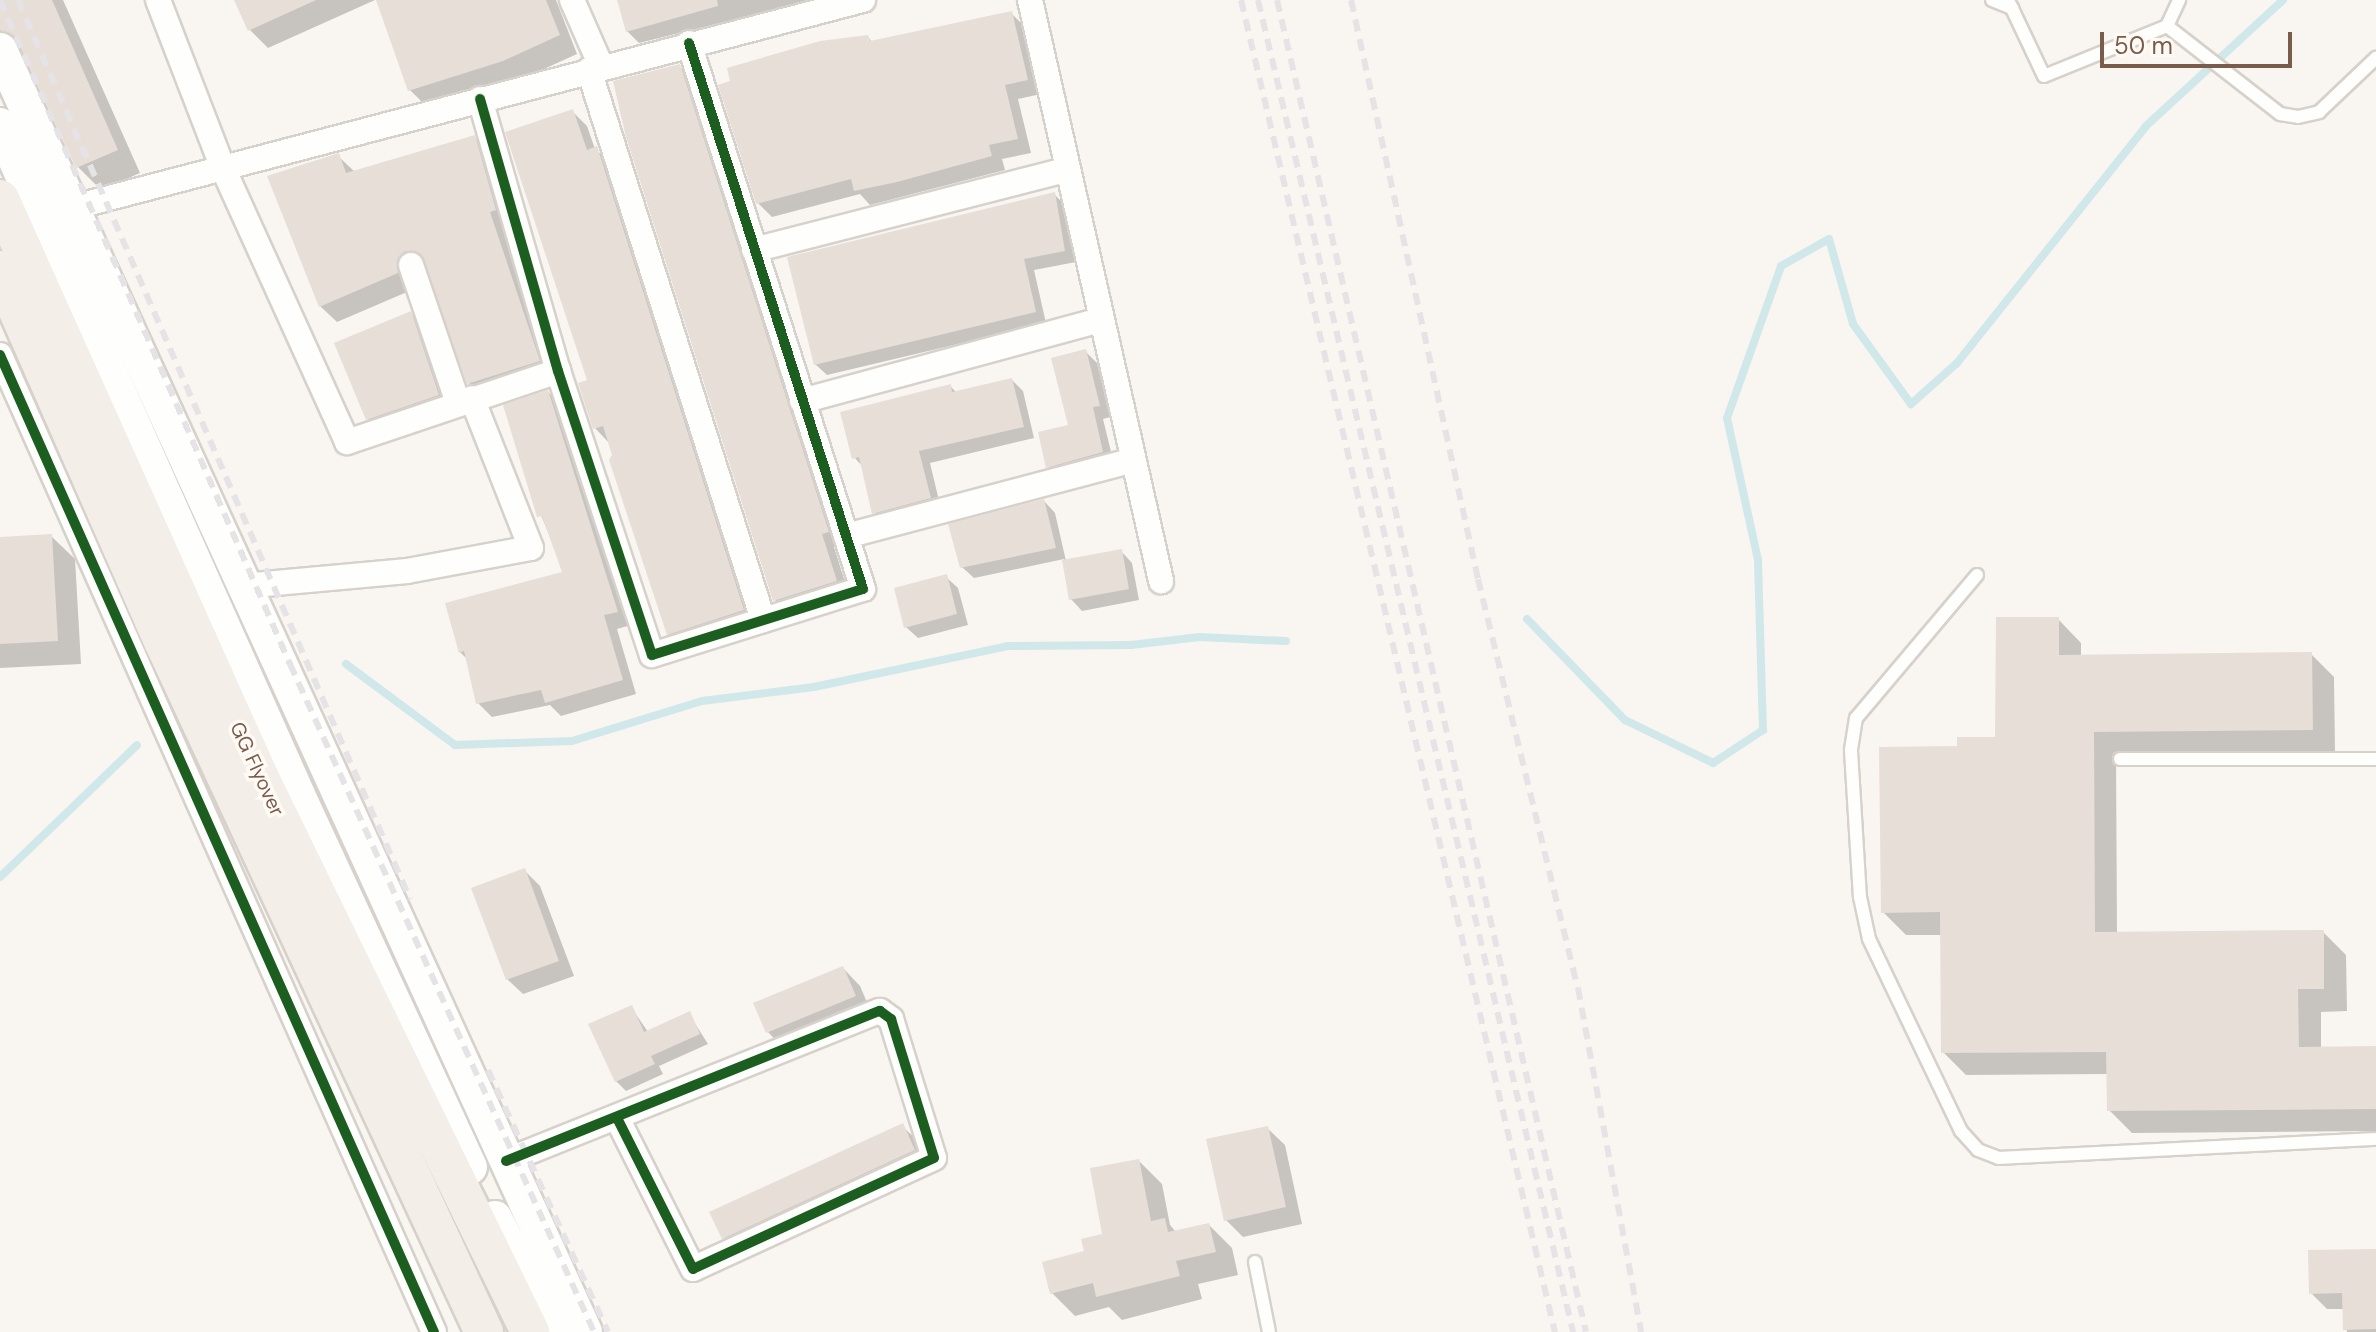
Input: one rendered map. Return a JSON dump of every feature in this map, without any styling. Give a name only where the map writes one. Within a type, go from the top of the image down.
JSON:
[{"type":"main road","points":[[0,50],[585,1332]]},
{"type":"main road","points":[[0,125],[304,809],[552,1332]]},
{"type":"main road","name":"GG Flyover","points":[[0,199],[259,776],[530,1332]]},
{"type":"main road","name":"GG Flyover","points":[[0,270],[164,643],[484,1332]]},
{"type":"street","points":[[158,0],[222,166],[347,442],[558,371]]},
{"type":"street","points":[[572,0],[763,620]]},
{"type":"street","points":[[71,208],[689,43],[863,0]]},
{"type":"street","points":[[1030,0],[1065,170],[1161,581]]},
{"type":"street","points":[[480,99],[558,371],[652,655],[863,589],[689,43]]},
{"type":"street","points":[[754,250],[1065,170]]},
{"type":"street","points":[[243,586],[407,571],[531,548],[465,400],[411,265]]},
{"type":"street","points":[[802,401],[1100,320]]},
{"type":"street","points":[[0,355],[434,1332]]},
{"type":"street","points":[[846,536],[1133,460]]},
{"type":"street","points":[[506,1161],[880,1011],[891,1019],[934,1158],[693,1269],[687,1267],[617,1118]]},
{"type":"lane","points":[[1992,0],[2010,4],[2044,76],[2167,26],[2179,0]]},
{"type":"lane","points":[[2167,26],[2226,75],[2280,114],[2298,117],[2319,112],[2376,58]]},
{"type":"lane","points":[[1977,575],[1856,718],[1851,751],[1860,897],[1869,939],[1961,1131],[1978,1150],[1999,1158],[2376,1139]]},
{"type":"lane","points":[[2120,759],[2376,759]]},
{"type":"lane","points":[[1255,1262],[1269,1332]]},
{"type":"building","points":[[0,0],[52,0],[118,150],[76,168],[18,42],[0,30]]},
{"type":"building","points":[[234,0],[316,0],[248,31]]},
{"type":"building","points":[[376,0],[546,0],[560,35],[503,61],[408,91]]},
{"type":"building","points":[[617,0],[717,0],[718,6],[626,32]]},
{"type":"building","points":[[1012,11],[1028,80],[1005,85],[1018,139],[989,145],[992,156],[897,182],[854,191],[851,179],[756,204],[718,85],[730,81],[727,68],[820,41],[868,35],[870,41]]},
{"type":"building","points":[[680,64],[829,532],[822,534],[837,581],[773,601],[626,137],[613,81]]},
{"type":"building","points":[[573,109],[587,150],[597,146],[744,610],[667,635],[609,460],[612,455],[603,426],[593,429],[578,383],[587,380],[505,132]]},
{"type":"building","points":[[475,135],[496,210],[490,212],[540,361],[467,384],[421,254],[405,251],[397,261],[398,273],[319,307],[267,176],[339,153],[346,173]]},
{"type":"building","points":[[1055,192],[1065,251],[1024,259],[1036,312],[814,365],[787,257]]},
{"type":"building","points":[[411,311],[439,395],[366,420],[334,343]]},
{"type":"building","points":[[1086,349],[1100,406],[1093,407],[1103,452],[1046,468],[1038,432],[1068,425],[1051,358]]},
{"type":"building","points":[[1012,378],[1024,427],[919,451],[931,498],[872,514],[859,457],[852,459],[840,412],[951,384],[952,392]]},
{"type":"building","points":[[548,390],[618,612],[604,615],[623,680],[545,703],[541,690],[476,704],[464,651],[459,653],[445,603],[562,572],[542,516],[537,517],[503,405]]},
{"type":"building","points":[[1044,499],[1056,548],[960,568],[948,524]]},
{"type":"building","points":[[52,534],[58,641],[0,644],[0,537]]},
{"type":"building","points":[[1122,549],[1129,589],[1069,600],[1062,560]]},
{"type":"building","points":[[947,574],[957,614],[904,628],[894,588]]},
{"type":"building","points":[[1996,617],[2059,617],[2059,655],[2312,652],[2313,730],[2094,732],[2095,932],[2324,930],[2324,989],[2298,989],[2299,1047],[2376,1046],[2376,1109],[2107,1111],[2106,1052],[1941,1053],[1940,912],[1881,913],[1879,747],[1957,746],[1957,737],[1995,737]]},
{"type":"building","points":[[525,868],[559,961],[506,980],[471,888]]},
{"type":"building","points":[[843,966],[856,996],[766,1033],[753,1003]]},
{"type":"building","points":[[632,1005],[644,1032],[690,1011],[700,1034],[651,1056],[655,1064],[615,1082],[588,1024]]},
{"type":"building","points":[[903,1123],[915,1150],[722,1239],[709,1212]]},
{"type":"building","points":[[1268,1126],[1286,1207],[1224,1221],[1206,1139]]},
{"type":"building","points":[[1139,1159],[1151,1221],[1165,1218],[1168,1232],[1209,1223],[1216,1252],[1176,1261],[1180,1276],[1096,1297],[1093,1283],[1050,1294],[1042,1262],[1084,1251],[1081,1239],[1102,1234],[1090,1168]]},
{"type":"building","points":[[2376,1249],[2376,1329],[2343,1330],[2342,1293],[2309,1294],[2308,1250]]},
{"type":"waterway","points":[[1527,619],[1625,720],[1713,763],[1763,730],[1758,560],[1727,418],[1781,266],[1829,239],[1853,324],[1911,404],[1957,363],[2146,126],[2283,0]]},
{"type":"waterway","points":[[346,664],[455,745],[572,741],[702,701],[814,687],[1008,646],[1131,645],[1200,637],[1286,641]]},
{"type":"waterway","points":[[0,877],[137,745]]},
{"type":"railway","points":[[0,0],[290,664],[594,1332]]},
{"type":"railway","points":[[18,0],[410,899]]},
{"type":"railway","points":[[1241,0],[1555,1332]]},
{"type":"railway","points":[[1258,0],[1573,1332]]},
{"type":"railway","points":[[1277,0],[1586,1332]]},
{"type":"railway","points":[[1351,0],[1478,579],[1578,988],[1641,1332]]},
{"type":"railway","points":[[488,1070],[608,1332]]},
{"type":"cycle path","points":[[480,99],[558,371],[652,655],[863,589],[689,43]]},
{"type":"cycle path","points":[[0,355],[434,1332]]},
{"type":"cycle path","points":[[506,1161],[880,1011],[891,1019],[934,1158],[693,1269],[617,1118]]}]
